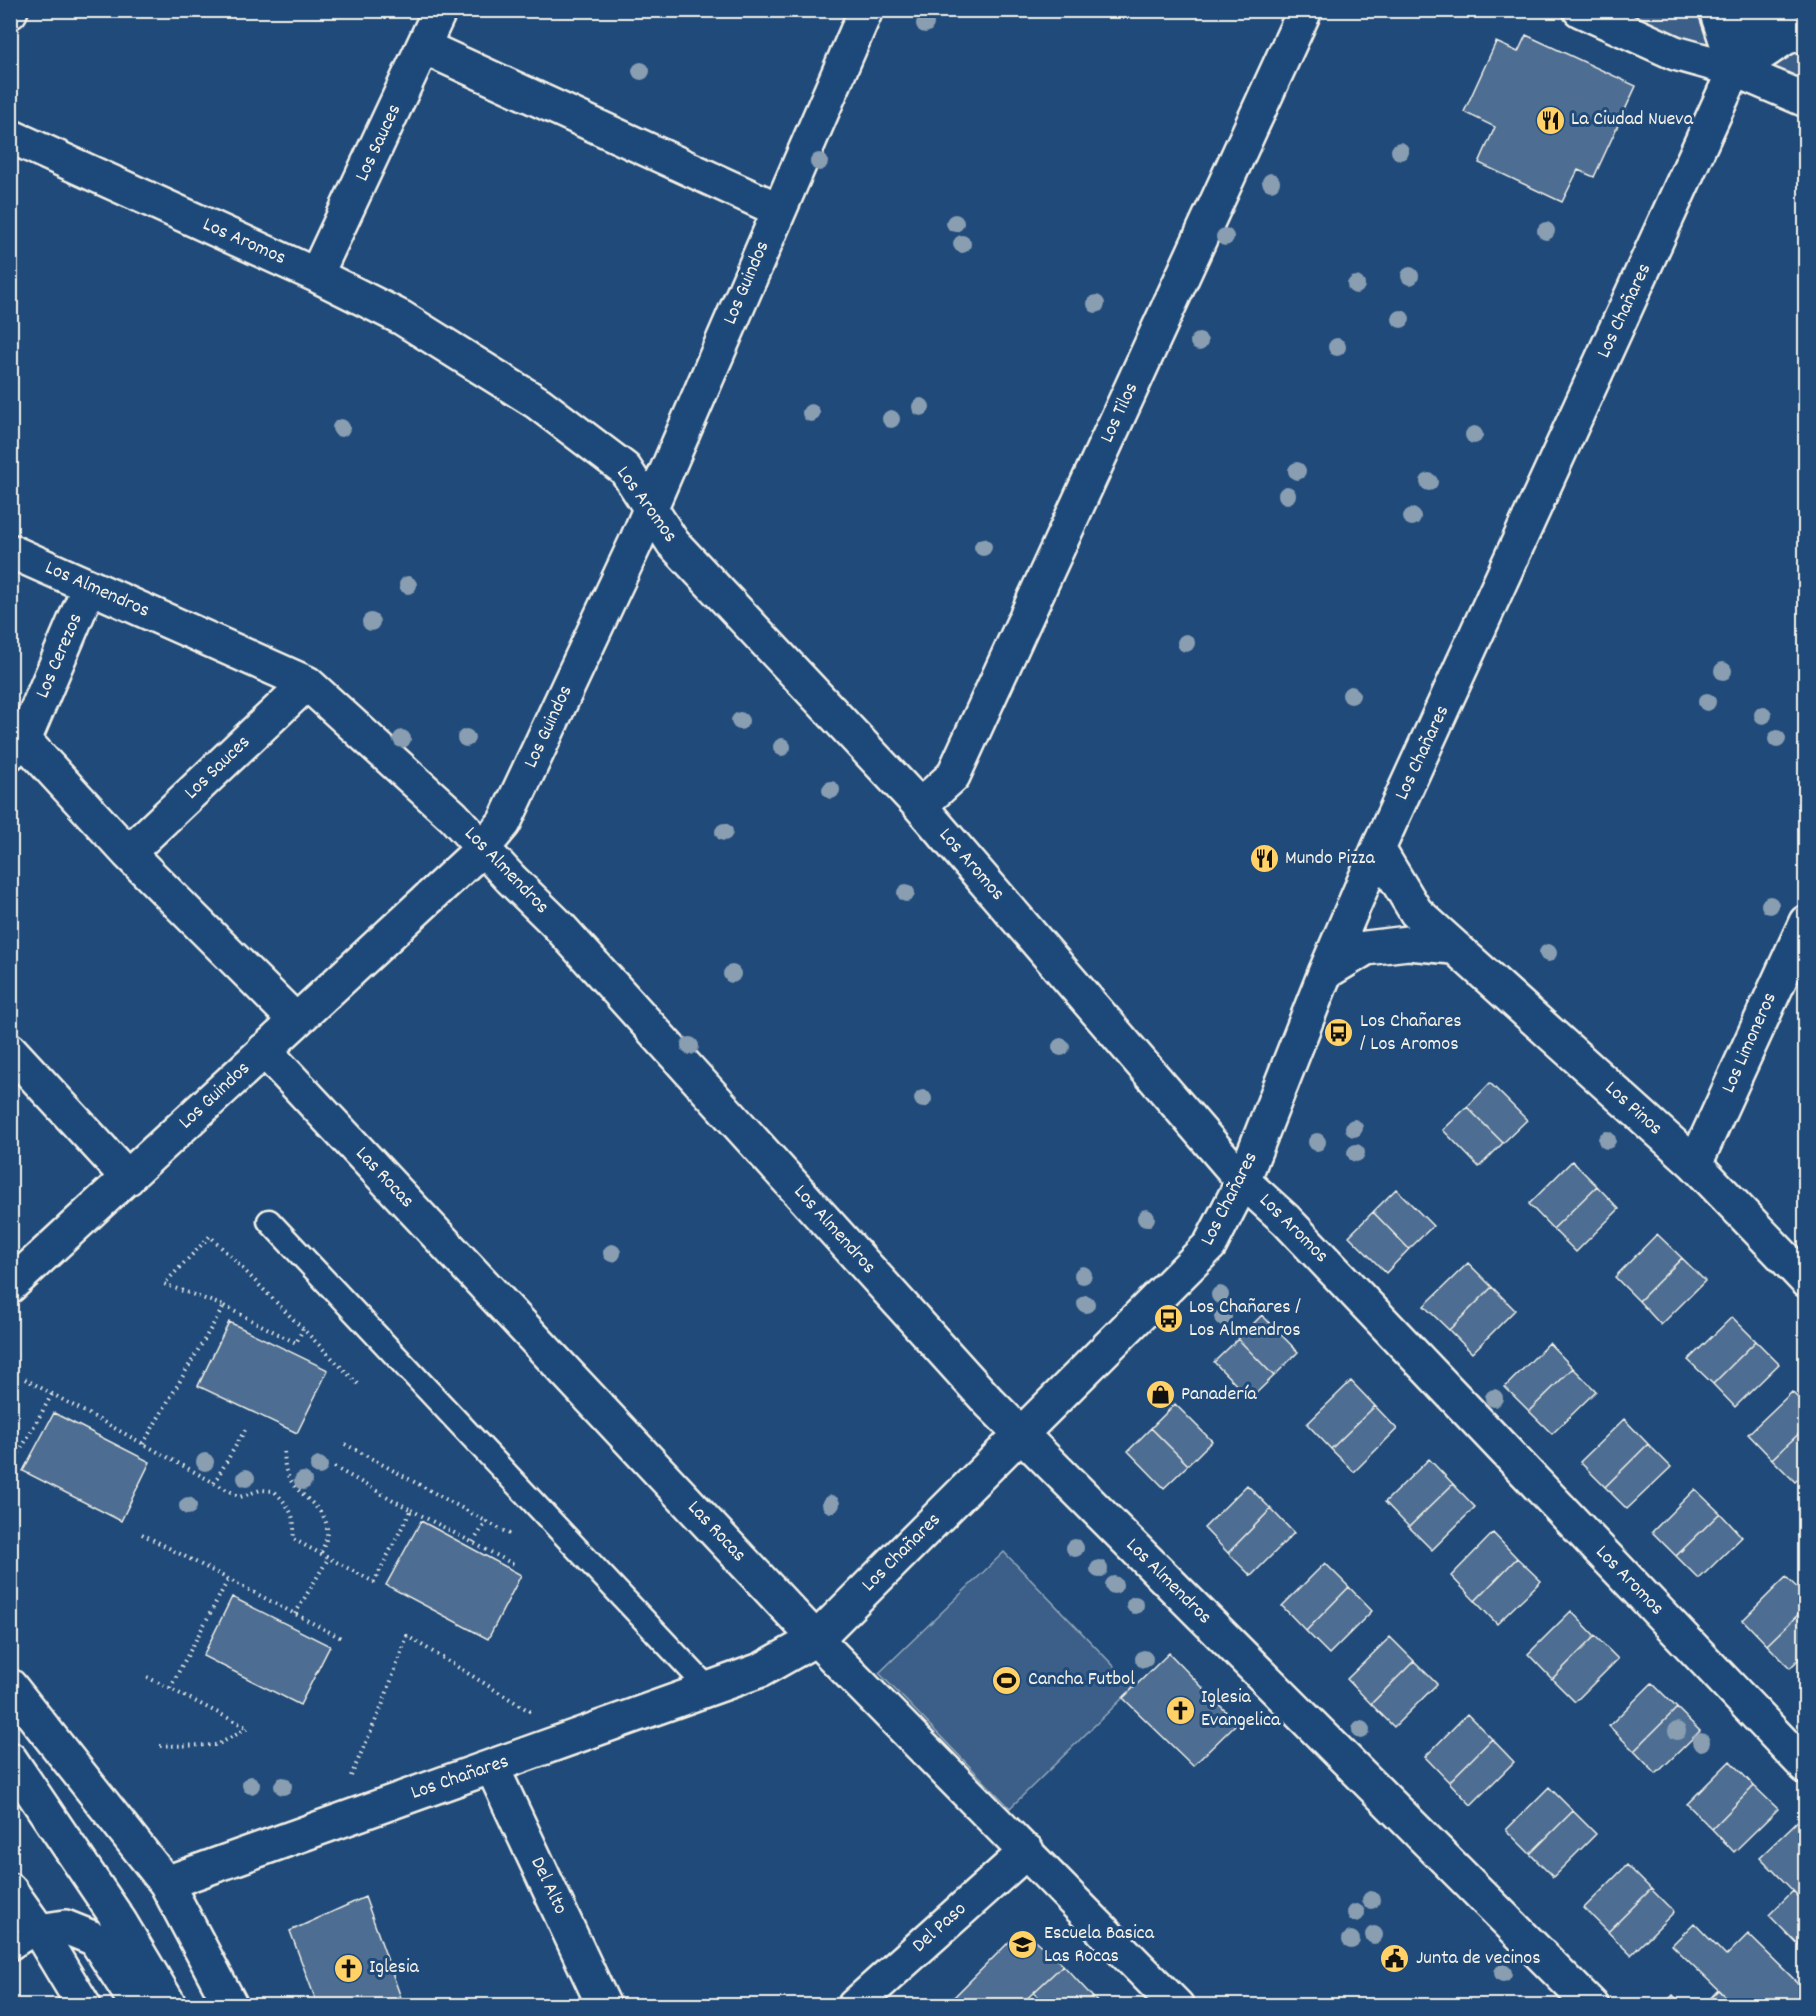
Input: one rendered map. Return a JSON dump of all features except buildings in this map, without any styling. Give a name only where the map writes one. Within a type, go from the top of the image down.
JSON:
[{"type":"main road","name":"Los Sauces","points":[[316,274],[440,10]]},
{"type":"main road","name":"Los Guindos","points":[[10,1286],[295,1020],[484,848],[504,824],[649,508],[866,10]]},
{"type":"main road","name":"Los Tilos","points":[[920,806],[953,776],[1305,10]]},
{"type":"main road","points":[[1580,10],[1675,53],[1736,70],[1806,100]]},
{"type":"main road","points":[[1716,10],[1736,70]]},
{"type":"main road","points":[[1755,13],[1801,36]]},
{"type":"main road","name":"Los Chañares","points":[[166,1882],[761,1670],[816,1639],[1210,1245],[1243,1181],[1325,973],[1378,849],[1736,70],[1755,13]]},
{"type":"main road","points":[[1736,70],[1785,38],[1801,36]]},
{"type":"main road","points":[[424,47],[779,210]]},
{"type":"main road","name":"Los Aromos","points":[[10,136],[316,274],[402,318],[538,403],[625,469],[673,543],[920,806],[1243,1181],[1286,1220],[1806,1767]]},
{"type":"main road","name":"Los Almendros","points":[[10,551],[261,660],[307,683],[484,848],[511,879],[558,925],[1021,1433],[1592,2006]]},
{"type":"main road","name":"Los Cerezos","points":[[17,746],[89,587]]},
{"type":"main road","name":"Los Sauces","points":[[129,853],[307,683]]},
{"type":"main road","points":[[17,746],[129,853],[295,1020]]},
{"type":"main road","name":"Los Pinos","points":[[1378,849],[1416,912],[1452,947],[1695,1164],[1806,1280]]},
{"type":"main road","name":"Los Limoneros","points":[[1695,1164],[1806,922]]},
{"type":"main road","points":[[1325,973],[1366,948],[1408,943],[1452,947]]},
{"type":"main road","points":[[10,1050],[128,1178]]},
{"type":"main road","name":"Las Rocas","points":[[264,1050],[816,1639],[1177,2006]]},
{"type":"main road","points":[[10,1686],[166,1882],[231,2006]]},
{"type":"main road","points":[[10,1759],[120,1922],[170,2006]]},
{"type":"main road","name":"Del Alto","points":[[492,1767],[604,2006]]},
{"type":"main road","name":"Del Paso","points":[[854,2006],[1027,1851]]},
{"type":"main road","points":[[10,1890],[39,1930],[84,2006]]},
{"type":"main road","points":[[39,1930],[65,1927],[95,1939],[138,2006]]},
{"type":"lane","points":[[269,1221],[708,1688]]},
{"type":"lane","points":[[10,1949],[39,1930]]},
{"type":"path","points":[[303,1329],[296,1343],[224,1306],[164,1284],[210,1236],[303,1329],[360,1386]]},
{"type":"path","points":[[143,1444],[224,1306]]},
{"type":"path","points":[[25,1378],[240,1497],[260,1490],[274,1491],[292,1511],[293,1539],[374,1582],[411,1510]]},
{"type":"path","points":[[10,1469],[52,1394]]},
{"type":"path","points":[[214,1483],[245,1430]]},
{"type":"path","points":[[345,1444],[513,1536]]},
{"type":"path","points":[[284,1452],[286,1470],[292,1482],[324,1514],[327,1535],[321,1554]]},
{"type":"path","points":[[334,1467],[517,1566]]},
{"type":"path","points":[[473,1542],[487,1521]]},
{"type":"path","points":[[142,1534],[343,1639]]},
{"type":"path","points":[[295,1614],[328,1558]]},
{"type":"path","points":[[170,1688],[228,1580]]},
{"type":"path","points":[[330,1824],[382,1706],[407,1636],[474,1675],[572,1738]]},
{"type":"path","points":[[147,1677],[248,1728],[217,1744],[158,1746]]},
{"type":"shaded area","points":[[1613,11],[1704,11],[1712,47],[1698,51]]},
{"type":"shaded area","points":[[1805,38],[1805,100],[1736,70]]},
{"type":"shaded area","name":"Cancha Futbol","points":[[1004,1552],[1134,1687],[1010,1808],[879,1673]]},
{"type":"place","name":"La Ciudad Nueva","points":[[1550,120]]},
{"type":"place","name":"Mundo Pizza","points":[[1264,859]]},
{"type":"place","name":"Los Chañares / Los Aromos","points":[[1339,1033]]},
{"type":"place","name":"Los Chañares / Los Almendros","points":[[1168,1319]]},
{"type":"place","name":"Panadería","points":[[1160,1395]]},
{"type":"place","name":"Cancha Futbol","points":[[1007,1680]]},
{"type":"place","name":"Iglesia Evangelica","points":[[1180,1710]]},
{"type":"place","name":"Escuela Basica Las Rocas","points":[[1023,1945]]},
{"type":"place","name":"Junta de vecinos","points":[[1395,1959]]},
{"type":"place","name":"Iglesia","points":[[348,1968]]}]
